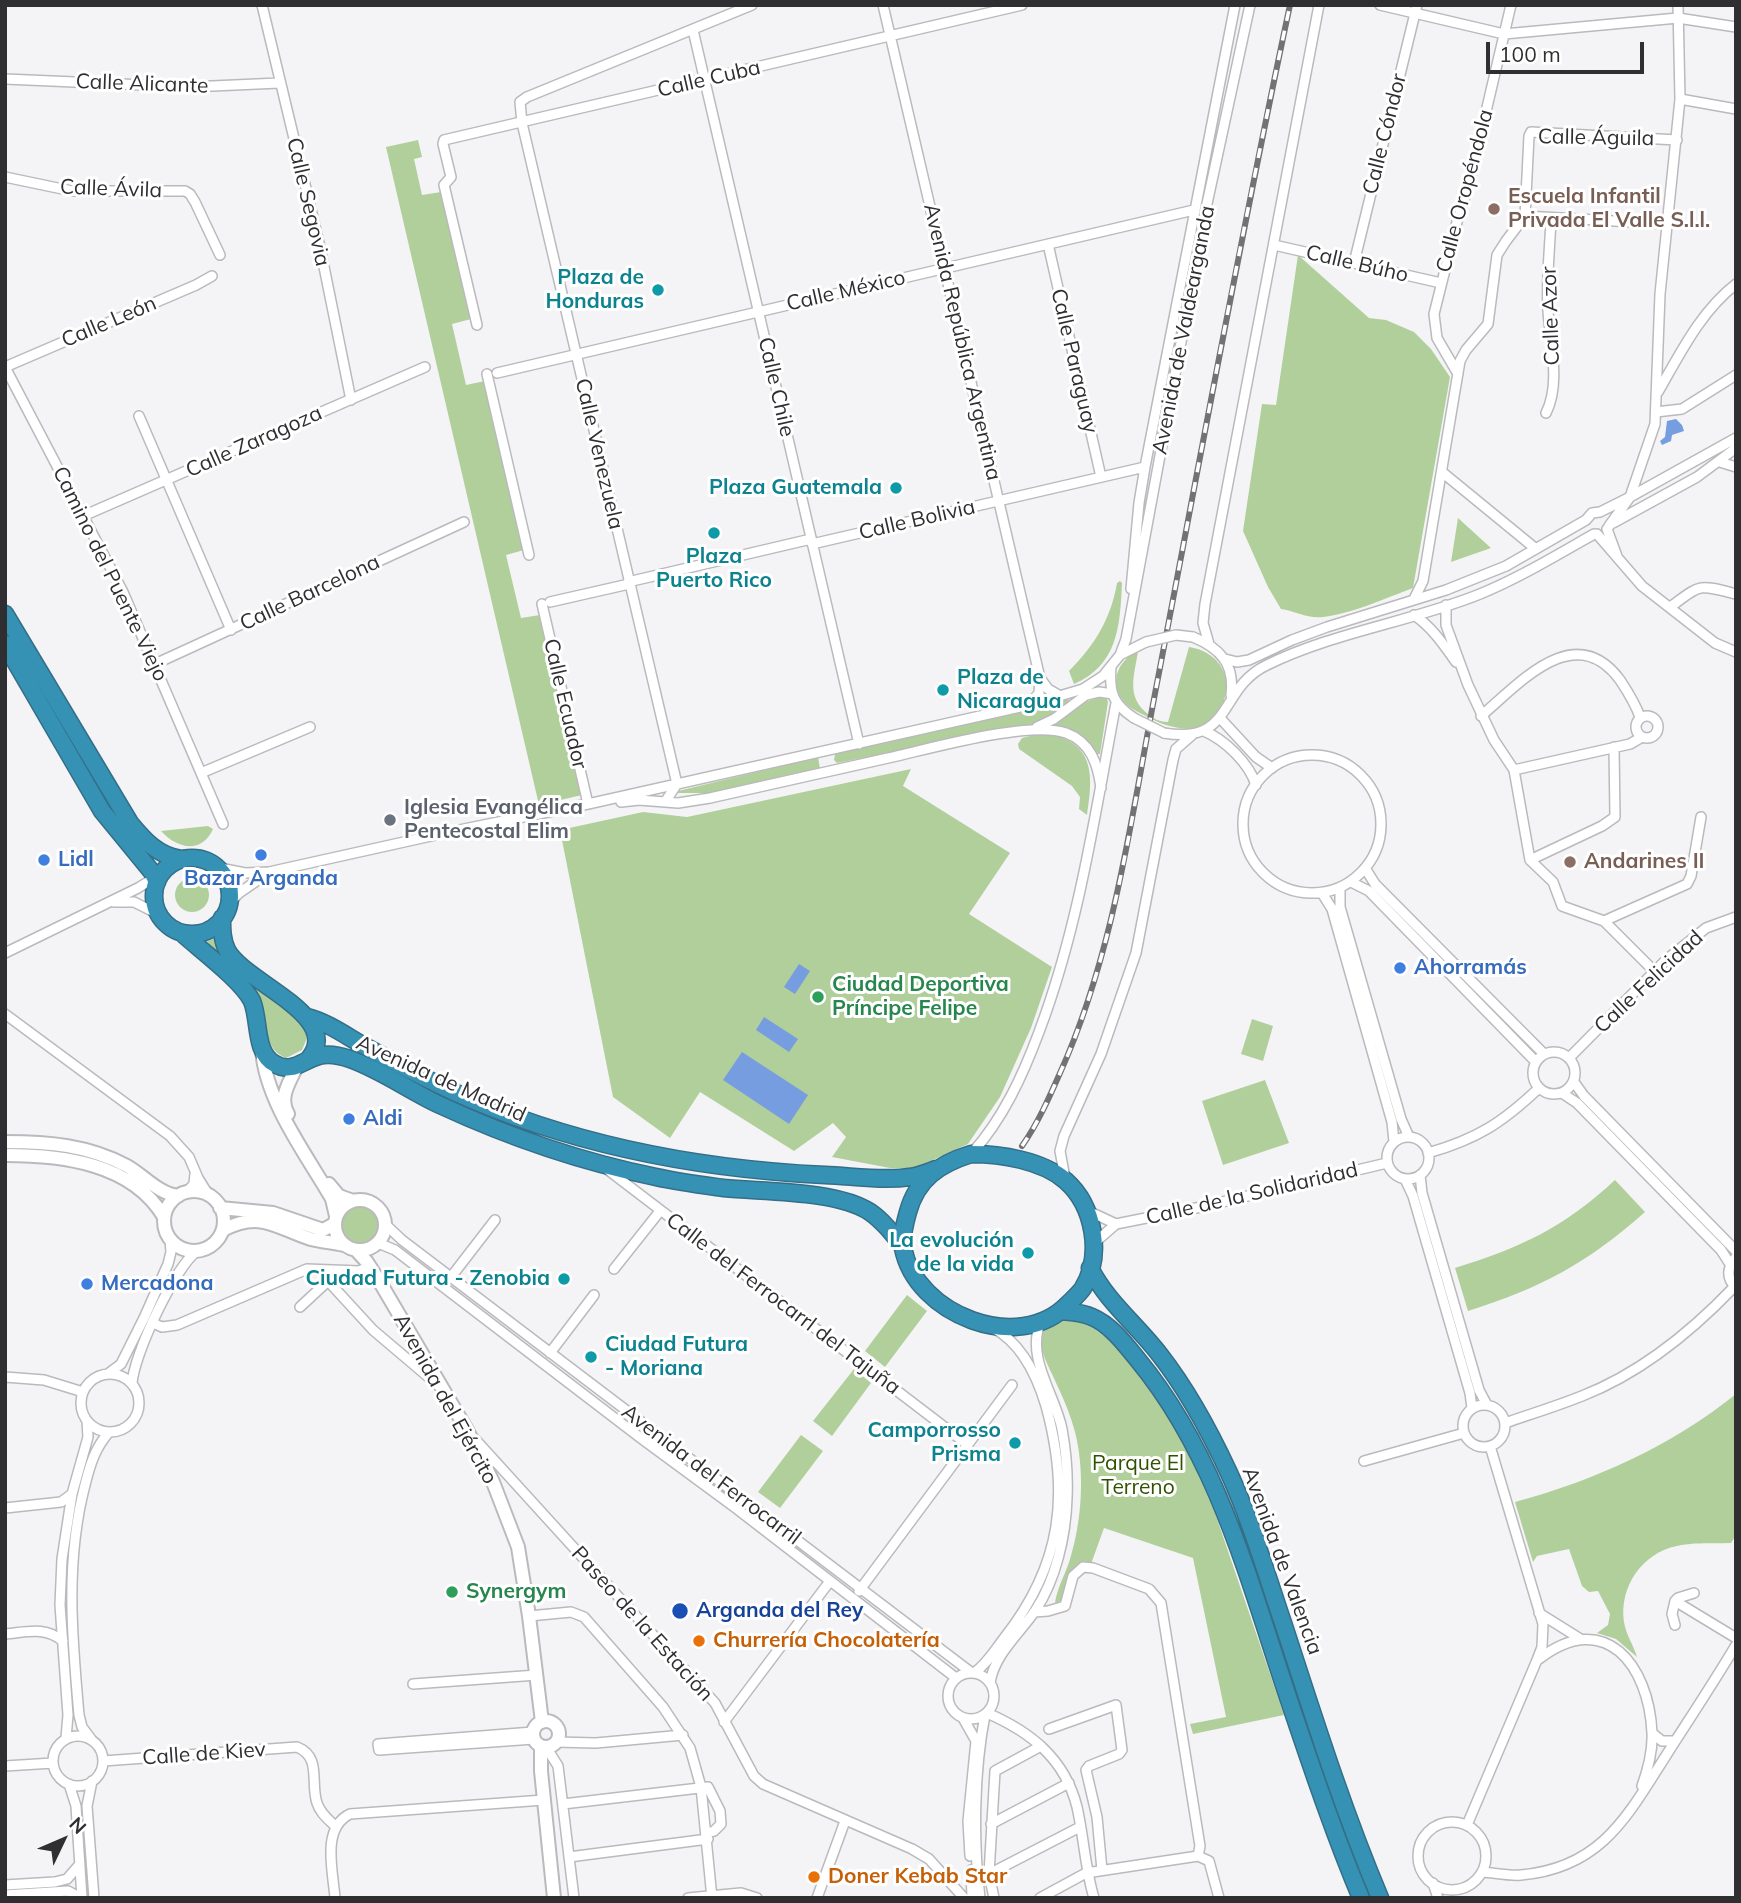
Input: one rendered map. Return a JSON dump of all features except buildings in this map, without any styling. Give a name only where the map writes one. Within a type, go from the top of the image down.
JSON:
[{"type":"highway","points":[[5,614],[130,823],[155,849],[165,855],[181,859],[205,858],[220,868],[230,886],[225,911],[206,931],[184,935]]},
{"type":"highway","points":[[5,643],[102,811],[158,878]]},
{"type":"highway","points":[[181,859],[158,878],[154,895],[158,914],[170,928],[184,935],[248,995],[256,1012],[262,1049]]},
{"type":"highway","name":"Avenida de Madrid","points":[[225,911],[224,940],[237,963],[307,1017],[324,1023],[417,1073],[477,1101],[562,1133],[625,1150],[688,1162],[767,1172],[911,1177],[936,1169]]},
{"type":"highway","points":[[303,1063],[315,1051],[317,1033],[307,1017]]},
{"type":"highway","name":"Avenida de Madrid","points":[[262,1049],[273,1064],[285,1068],[327,1055],[350,1059],[411,1091],[503,1133],[599,1163],[656,1178],[724,1188],[802,1194],[851,1204],[869,1211],[903,1247]]},
{"type":"highway","points":[[971,1154],[1010,1156],[1040,1166],[1065,1180],[1086,1210],[1093,1244],[1090,1268],[1082,1289],[1061,1311],[1041,1321],[1013,1328],[984,1324],[958,1314],[932,1296],[909,1266],[903,1247],[906,1216],[912,1197],[936,1169],[971,1154]]},
{"type":"highway","name":"Avenida de Valencia","points":[[1090,1268],[1108,1297],[1147,1339],[1172,1372],[1199,1415],[1230,1476],[1252,1532],[1328,1762],[1380,1898]]},
{"type":"highway","name":"Avenida de Valencia","points":[[1061,1311],[1095,1318],[1116,1335],[1163,1391],[1191,1437],[1229,1520],[1307,1753],[1361,1898]]},
{"type":"main road","points":[[262,1049],[272,1094],[332,1199],[336,1233],[350,1248]]},
{"type":"main road","points":[[223,1230],[246,1220],[258,1220],[350,1248],[376,1245],[384,1234],[385,1224],[381,1213],[373,1204],[363,1200],[345,1199],[333,1192],[284,1108],[286,1092],[303,1063]]},
{"type":"main road","points":[[5,1142],[42,1142],[87,1150],[117,1162],[164,1192],[202,1192],[220,1208],[223,1219],[223,1230],[214,1244],[197,1251],[186,1250],[170,1240],[165,1230],[164,1217],[168,1205],[182,1194]]},
{"type":"main road","points":[[5,1155],[55,1157],[102,1168],[142,1191],[156,1204],[164,1217]]},
{"type":"main road","points":[[220,1208],[273,1213],[323,1230],[335,1220],[343,1206],[353,1201]]},
{"type":"main road","name":"Avenida del Ejército","points":[[376,1245],[375,1270],[381,1284]]},
{"type":"main road","name":"Avenida del Ejército","points":[[350,1248],[370,1266],[467,1430],[493,1482],[518,1547],[537,1675],[544,1800],[554,1898]]},
{"type":"main road","name":"Avenida del Ejército","points":[[542,1738],[563,1898]]},
{"type":"street","name":"Calle Segovia","points":[[262,5],[320,247],[351,400]]},
{"type":"street","points":[[522,123],[520,106],[523,100],[752,5]]},
{"type":"street","name":"Avenida República Argentina","points":[[883,5],[1040,678]]},
{"type":"street","name":"Calle Cuba","points":[[477,325],[444,185],[452,177],[444,140],[1022,5]]},
{"type":"street","points":[[1133,599],[1130,581],[1145,467],[1235,5]]},
{"type":"street","name":"Avenida de Valdearganda","points":[[1120,655],[1126,639],[1205,213],[1250,5]]},
{"type":"street","points":[[1209,644],[1203,623],[1205,604],[1319,5]]},
{"type":"street","points":[[1380,5],[1416,9],[1504,34],[1678,18],[1736,27]]},
{"type":"street","name":"Calle Oropéndola","points":[[1458,374],[1437,338],[1434,314],[1469,184],[1511,5]]},
{"type":"street","points":[[1032,730],[1054,719],[1086,695],[1099,692],[1114,699],[1134,718],[1164,733],[1192,735],[1204,731],[1220,718],[1246,678],[1264,666],[1302,650],[1479,594],[1513,579],[1595,534],[1603,533],[1630,497],[1652,437],[1656,412],[1656,366],[1677,140],[1678,5]]},
{"type":"street","name":"Calle Cóndor","points":[[1354,263],[1416,9]]},
{"type":"street","name":"Calle Chile","points":[[693,30],[859,744]]},
{"type":"street","name":"Calle Alicante","points":[[5,79],[190,87],[279,83]]},
{"type":"street","points":[[1679,99],[1736,109]]},
{"type":"street","name":"Calle Venezuela","points":[[522,123],[677,784]]},
{"type":"street","name":"Calle Águila","points":[[1525,216],[1531,132],[1677,140]]},
{"type":"street","name":"Calle Ávila","points":[[5,177],[72,191],[185,191],[195,202],[220,255]]},
{"type":"street","name":"Calle México","points":[[529,555],[492,374],[1194,210]]},
{"type":"street","points":[[1414,599],[1423,581],[1462,355],[1488,324],[1497,255],[1525,216],[1668,224]]},
{"type":"street","name":"Calle Azor","points":[[1546,413],[1551,403],[1553,383],[1548,309],[1551,218]]},
{"type":"street","name":"Calle Paraguay","points":[[1048,244],[1101,477]]},
{"type":"street","name":"Calle Búho","points":[[1274,245],[1441,283]]},
{"type":"street","name":"Calle León","points":[[5,367],[212,276]]},
{"type":"street","points":[[1657,394],[1693,331],[1710,308],[1736,284]]},
{"type":"street","name":"Camino del Puente Viejo","points":[[5,367],[123,592],[223,824]]},
{"type":"street","name":"Calle Zaragoza","points":[[83,516],[425,367]]},
{"type":"street","points":[[1656,412],[1682,409],[1736,375]]},
{"type":"street","points":[[139,416],[231,630]]},
{"type":"street","points":[[220,868],[245,873],[269,872],[830,751],[1029,705],[1083,689],[1095,682],[1120,655],[1146,642],[1176,635],[1209,644],[1225,659],[1237,662],[1249,660],[1304,636],[1490,573],[1536,550],[1586,520],[1592,513],[1600,512],[1630,497],[1736,438]]},
{"type":"street","points":[[1722,446],[1735,450]]},
{"type":"street","points":[[1608,527],[1720,462],[1735,450]]},
{"type":"street","points":[[1720,462],[1736,467]]},
{"type":"street","name":"Calle Bolivia","points":[[546,603],[1145,467]]},
{"type":"street","points":[[1442,472],[1536,550]]},
{"type":"street","points":[[1440,486],[1450,482],[1461,488]]},
{"type":"street","points":[[1600,512],[1607,517],[1621,564]]},
{"type":"street","points":[[1586,520],[1588,530],[1595,534],[1642,586],[1715,643],[1736,652]]},
{"type":"street","name":"Calle Barcelona","points":[[155,664],[464,522]]},
{"type":"street","points":[[1670,607],[1697,588],[1706,586],[1736,594]]},
{"type":"street","name":"Calle Ecuador","points":[[546,603],[588,804]]},
{"type":"street","points":[[1446,606],[1446,625],[1468,685],[1481,716],[1514,770],[1530,860],[1553,882],[1562,906],[1604,920],[1654,972]]},
{"type":"street","points":[[1414,615],[1443,642],[1468,685]]},
{"type":"street","points":[[1481,716],[1543,666],[1562,655],[1579,654],[1595,657],[1609,666],[1636,705],[1640,718]]},
{"type":"street","points":[[1225,659],[1232,687],[1231,700]]},
{"type":"street","points":[[971,1154],[1012,1095],[1050,1002],[1069,940],[1101,788],[1114,699],[1110,682],[1111,667]]},
{"type":"street","points":[[1040,678],[1048,689],[1060,696]]},
{"type":"street","points":[[1029,705],[1039,693],[1040,678]]},
{"type":"street","points":[[1220,718],[1256,757],[1272,768]]},
{"type":"street","points":[[1514,770],[1630,744],[1642,737],[1653,736],[1658,726],[1653,718],[1640,718],[1635,726],[1637,734],[1642,737]]},
{"type":"street","points":[[201,773],[310,727]]},
{"type":"street","points":[[588,804],[710,798],[982,737],[1054,729],[1083,742],[1097,762],[1101,788]]},
{"type":"street","points":[[1204,731],[1215,736],[1240,759],[1253,775],[1256,785]]},
{"type":"street","points":[[1065,1180],[1060,1151],[1064,1136],[1101,1054],[1136,953],[1173,760],[1176,749],[1192,735]]},
{"type":"street","points":[[1530,860],[1602,827],[1615,817],[1614,747]]},
{"type":"street","points":[[830,751],[825,761],[833,770]]},
{"type":"street","points":[[1297,757],[1324,757],[1347,765],[1362,777],[1375,797],[1381,827],[1376,850],[1365,868],[1351,882],[1322,892],[1296,891],[1282,886],[1263,873],[1247,845],[1243,821],[1246,806],[1256,785],[1272,768],[1297,757]]},
{"type":"street","points":[[665,802],[677,784]]},
{"type":"street","points":[[1604,920],[1679,890],[1687,884],[1691,876],[1701,817]]},
{"type":"street","points":[[1365,868],[1375,884],[1544,1055]]},
{"type":"street","points":[[225,911],[239,893],[269,872]]},
{"type":"street","points":[[5,953],[158,878]]},
{"type":"street","points":[[1351,882],[1369,891],[1536,1062]]},
{"type":"street","points":[[1340,888],[1340,907],[1401,1119],[1409,1137],[1424,1145],[1428,1153],[1428,1162],[1420,1175],[1422,1193],[1479,1390],[1487,1405]]},
{"type":"street","points":[[1322,892],[1332,909],[1392,1122],[1394,1142],[1387,1155],[1387,1163],[1397,1176],[1405,1179],[1420,1175]]},
{"type":"street","points":[[106,904],[134,902],[158,914]]},
{"type":"street","name":"Calle Felicidad","points":[[1569,1058],[1654,972],[1706,928],[1736,917]]},
{"type":"street","points":[[5,1014],[170,1136],[189,1157],[209,1196]]},
{"type":"street","points":[[1505,1423],[1584,1395],[1657,1355],[1707,1316],[1735,1288],[1728,1272],[1733,1261],[1577,1103],[1562,1093],[1545,1093],[1539,1088],[1534,1080],[1533,1070],[1536,1062],[1544,1055],[1561,1053],[1569,1058],[1574,1065],[1574,1082],[1584,1096],[1736,1251]]},
{"type":"street","points":[[1562,1093],[1574,1082]]},
{"type":"street","points":[[1428,1153],[1458,1144],[1501,1122],[1539,1088]]},
{"type":"street","points":[[1394,1142],[1409,1137]]},
{"type":"street","name":"Calle del Ferrocarrl del Tajuña","points":[[599,1163],[660,1212],[969,1443]]},
{"type":"street","name":"Calle de la Solidaridad","points":[[1093,1244],[1116,1224],[1387,1163]]},
{"type":"street","points":[[182,1194],[194,1184],[195,1172]]},
{"type":"street","points":[[1405,1179],[1413,1196],[1472,1408]]},
{"type":"street","name":"Calle de la Solidaridad","points":[[1086,1210],[1116,1224]]},
{"type":"street","points":[[614,1269],[660,1212]]},
{"type":"street","points":[[451,1277],[495,1220]]},
{"type":"street","name":"Avenida del Ferrocarril","points":[[385,1224],[550,1353],[973,1673]]},
{"type":"street","points":[[109,1373],[126,1378],[132,1384],[138,1393],[140,1405],[130,1424],[121,1430],[109,1432],[93,1427],[87,1421],[82,1412],[83,1392],[89,1382],[121,1364],[169,1264],[170,1240]]},
{"type":"street","name":"Avenida del Ferrocarril","points":[[376,1245],[395,1250],[956,1678]]},
{"type":"street","points":[[132,1384],[138,1358],[153,1323],[181,1266],[197,1251]]},
{"type":"street","points":[[153,1323],[162,1327],[177,1325],[307,1269],[359,1271],[370,1266]]},
{"type":"street","points":[[300,1307],[328,1281],[373,1329],[443,1389]]},
{"type":"street","points":[[550,1353],[594,1294]]},
{"type":"street","points":[[972,1898],[975,1822],[986,1714],[994,1699],[990,1683],[992,1674],[1001,1656],[1034,1612],[1054,1567],[1066,1516],[1062,1429],[1039,1363],[1035,1341],[1041,1321]]},
{"type":"street","points":[[979,1898],[968,1821],[976,1741],[963,1718],[951,1708],[948,1700],[951,1685],[956,1678],[981,1668],[1014,1626],[1038,1588],[1053,1541],[1059,1498],[1052,1431],[1034,1373],[1009,1339],[984,1324]]},
{"type":"street","points":[[5,1377],[44,1380],[83,1392]]},
{"type":"street","points":[[853,1599],[1012,1385]]},
{"type":"street","points":[[1487,1405],[1502,1414],[1505,1423],[1501,1439],[1490,1446],[1476,1445],[1464,1433],[1464,1418],[1472,1408],[1487,1405]]},
{"type":"street","points":[[87,1421],[89,1437],[72,1494],[62,1559],[60,1605],[68,1715],[66,1738],[55,1751],[53,1763],[60,1779],[79,1786],[92,1781],[101,1771],[103,1761],[101,1752],[82,1727],[79,1715],[72,1627],[73,1562],[77,1520],[91,1464],[95,1451],[109,1432]]},
{"type":"street","name":"Paseo de la Estación","points":[[467,1430],[715,1703],[754,1776],[763,1784],[912,1849],[929,1859],[964,1898]]},
{"type":"street","points":[[1364,1461],[1464,1433]]},
{"type":"street","points":[[1467,1825],[1537,1660],[1544,1636],[1490,1446]]},
{"type":"street","points":[[493,1482],[505,1481],[519,1487]]},
{"type":"street","points":[[5,1508],[61,1502],[72,1494]]},
{"type":"street","points":[[1034,1612],[1065,1606],[1073,1576],[1083,1567],[1093,1568],[1149,1589],[1161,1603],[1200,1846],[1198,1856]]},
{"type":"street","points":[[724,1721],[830,1581]]},
{"type":"street","points":[[1675,1625],[1672,1614],[1675,1601],[1694,1592]]},
{"type":"street","points":[[1675,1601],[1736,1638]]},
{"type":"street","points":[[529,1616],[570,1612],[584,1617],[663,1707],[683,1735],[690,1748],[701,1787],[712,1897]]},
{"type":"street","points":[[1539,1613],[1562,1630],[1579,1638],[1617,1648],[1632,1664],[1644,1690],[1653,1732],[1648,1766],[1638,1801]]},
{"type":"street","points":[[5,1634],[38,1631],[53,1633],[63,1641]]},
{"type":"street","points":[[1537,1660],[1555,1647],[1579,1638]]},
{"type":"street","points":[[1483,1872],[1520,1875],[1552,1869],[1575,1860],[1617,1829],[1638,1801],[1736,1645]]},
{"type":"street","points":[[973,1673],[990,1683]]},
{"type":"street","points":[[413,1684],[537,1675]]},
{"type":"street","points":[[1049,1729],[1116,1705],[1122,1750],[1086,1770],[1097,1817],[1102,1870]]},
{"type":"street","points":[[963,1718],[978,1719],[986,1714]]},
{"type":"street","points":[[986,1714],[1007,1721],[1041,1746],[1060,1766],[1069,1783],[1094,1898]]},
{"type":"street","points":[[1653,1732],[1662,1741],[1675,1741]]},
{"type":"street","points":[[542,1738],[379,1750],[378,1744],[542,1738],[596,1743],[683,1735]]},
{"type":"street","points":[[66,1738],[81,1736],[91,1739]]},
{"type":"street","points":[[542,1738],[558,1766],[574,1898]]},
{"type":"street","points":[[994,1898],[989,1874],[995,1771],[1041,1746]]},
{"type":"street","name":"Calle de Kiev","points":[[103,1761],[297,1747],[306,1750],[312,1758],[316,1803],[335,1826]]},
{"type":"street","points":[[5,1766],[53,1763]]},
{"type":"street","points":[[92,1781],[87,1806],[94,1898]]},
{"type":"street","points":[[991,1824],[1069,1783]]},
{"type":"street","points":[[5,1895],[68,1891],[82,1898],[76,1806],[69,1784]]},
{"type":"street","points":[[563,1804],[708,1787],[720,1811],[721,1824],[707,1836],[569,1857]]},
{"type":"street","points":[[335,1898],[332,1834],[342,1818],[361,1812],[544,1800]]},
{"type":"street","points":[[817,1898],[845,1821]]},
{"type":"street","points":[[1433,1884],[1446,1889],[1463,1888],[1471,1885],[1483,1872],[1487,1855],[1484,1843],[1467,1825],[1447,1822],[1439,1824],[1426,1833],[1420,1844],[1418,1861],[1433,1884],[1438,1898]]},
{"type":"street","points":[[974,1877],[989,1874],[1080,1828]]},
{"type":"street","points":[[1040,1898],[1087,1873],[1198,1856],[1209,1861],[1219,1898]]},
{"type":"street","points":[[5,1885],[55,1882],[67,1878],[80,1864]]},
{"type":"street","points":[[1456,1898],[1463,1888]]},
{"type":"street","points":[[688,1898],[741,1893],[757,1898]]},
{"type":"green space","points":[[418,140],[422,157],[414,159],[422,195],[441,192],[471,319],[452,324],[466,385],[485,381],[524,550],[506,555],[521,618],[540,615],[582,795],[539,805],[386,147]]},
{"type":"green space","points":[[1298,255],[1369,318],[1386,320],[1414,332],[1431,349],[1450,377],[1413,588],[1357,609],[1323,617],[1281,609],[1243,531],[1262,404],[1276,405]]},
{"type":"green space","points":[[1458,518],[1491,548],[1451,562]]},
{"type":"green space","points":[[1120,581],[1120,614],[1114,642],[1100,666],[1074,684],[1069,671],[1100,631]]},
{"type":"green space","points":[[1189,647],[1199,649],[1214,658],[1224,673],[1224,701],[1210,722],[1201,727],[1178,728],[1155,721],[1124,702],[1118,692],[1116,678],[1126,659],[1138,652],[1133,686],[1137,701],[1153,717],[1168,722]]},
{"type":"green space","points":[[1098,697],[1107,699],[1108,702],[1100,754],[1078,735],[1053,725],[1083,703]]},
{"type":"green space","points":[[1068,699],[1070,702],[1053,717],[1033,725],[837,763],[834,760],[835,754]]},
{"type":"green space","points":[[1042,733],[1072,743],[1087,761],[1090,785],[1087,815],[1079,809],[1080,797],[1072,786],[1019,749],[1018,744],[1022,738]]},
{"type":"green space","points":[[818,757],[820,769],[709,793],[670,793]]},
{"type":"green space","name":"Ciudad Deportiva Príncipe Felipe","points":[[911,769],[903,786],[1010,853],[969,914],[1052,967],[1031,1028],[1000,1097],[968,1144],[915,1168],[890,1168],[832,1157],[846,1137],[833,1123],[794,1151],[700,1092],[670,1138],[613,1097],[560,830],[643,812],[687,817]]},
{"type":"green space","points":[[208,826],[213,829],[208,837],[189,846],[174,842],[161,831]]},
{"type":"green space","points":[[192,878],[204,883],[209,895],[204,907],[192,912],[180,907],[175,895],[180,883]]},
{"type":"green space","points":[[215,938],[221,953],[303,1024],[307,1038],[302,1050],[286,1058],[272,1047],[257,996],[204,943]]},
{"type":"green space","points":[[1252,1019],[1273,1026],[1263,1061],[1241,1054]]},
{"type":"green space","points":[[1265,1080],[1289,1143],[1223,1165],[1202,1101]]},
{"type":"green space","points":[[1615,1180],[1645,1212],[1603,1246],[1562,1272],[1519,1293],[1468,1311],[1455,1268],[1541,1234],[1577,1211]]},
{"type":"green space","points":[[360,1207],[373,1212],[378,1225],[373,1238],[360,1243],[347,1238],[342,1225],[347,1212]]},
{"type":"green space","points":[[907,1295],[927,1311],[885,1367],[865,1351]]},
{"type":"green space","name":"Parque El Terreno","points":[[1069,1319],[1089,1326],[1126,1356],[1160,1399],[1198,1460],[1193,1463],[1215,1513],[1284,1715],[1193,1734],[1190,1724],[1226,1717],[1193,1558],[1104,1528],[1091,1564],[1080,1565],[1074,1569],[1062,1600],[1055,1604],[1074,1544],[1081,1479],[1075,1432],[1044,1355],[1041,1336],[1045,1328],[1054,1322]]},
{"type":"green space","points":[[854,1369],[871,1383],[832,1436],[813,1421]]},
{"type":"green space","points":[[1736,1394],[1736,1535],[1731,1543],[1690,1544],[1664,1550],[1644,1564],[1629,1584],[1623,1609],[1625,1627],[1637,1657],[1616,1639],[1597,1633],[1608,1625],[1610,1614],[1598,1591],[1589,1592],[1582,1586],[1569,1549],[1537,1556],[1533,1562],[1515,1502],[1575,1483],[1632,1459],[1685,1430]]},
{"type":"green space","points":[[801,1435],[823,1451],[780,1508],[758,1492]]},
{"type":"water","points":[[1676,419],[1684,431],[1672,435],[1671,441],[1662,445],[1660,441],[1665,437],[1667,421]]},
{"type":"water","points":[[799,964],[810,971],[795,994],[784,987]]},
{"type":"water","points":[[764,1017],[798,1039],[789,1052],[756,1030]]},
{"type":"water","points":[[742,1052],[808,1095],[789,1124],[723,1080]]},
{"type":"railway","points":[[1022,1146],[1047,1101],[1079,1026],[1109,928],[1238,257],[1290,5]]},
{"type":"place","name":"Escuela Infantil Privada El Valle S.l.l.","points":[[1494,209]]},
{"type":"place","name":"Plaza de Honduras","points":[[658,290]]},
{"type":"place","name":"Plaza Guatemala","points":[[896,488]]},
{"type":"place","name":"Plaza Puerto Rico","points":[[714,533]]},
{"type":"place","name":"Plaza de Nicaragua","points":[[943,690]]},
{"type":"place","name":"Iglesia Evangélica Pentecostal Elim","points":[[390,820]]},
{"type":"place","name":"Bazar Arganda","points":[[261,855]]},
{"type":"place","name":"Lidl","points":[[44,860]]},
{"type":"place","name":"Andarines II","points":[[1570,862]]},
{"type":"place","name":"Ahorramás","points":[[1400,968]]},
{"type":"place","name":"Ciudad Deportiva Príncipe Felipe","points":[[818,997]]},
{"type":"place","name":"Aldi","points":[[349,1119]]},
{"type":"place","name":"La evolución de la vida","points":[[1028,1253]]},
{"type":"place","name":"Ciudad Futura - Zenobia","points":[[564,1279]]},
{"type":"place","name":"Mercadona","points":[[87,1284]]},
{"type":"place","name":"Ciudad Futura - Moriana","points":[[591,1357]]},
{"type":"place","name":"Camporrosso Prisma","points":[[1015,1443]]},
{"type":"place","name":"Synergym","points":[[452,1592]]},
{"type":"place","name":"Arganda del Rey","points":[[680,1611]]},
{"type":"place","name":"Churrería Chocolatería","points":[[699,1641]]},
{"type":"place","name":"Doner Kebab Star","points":[[814,1877]]}]
